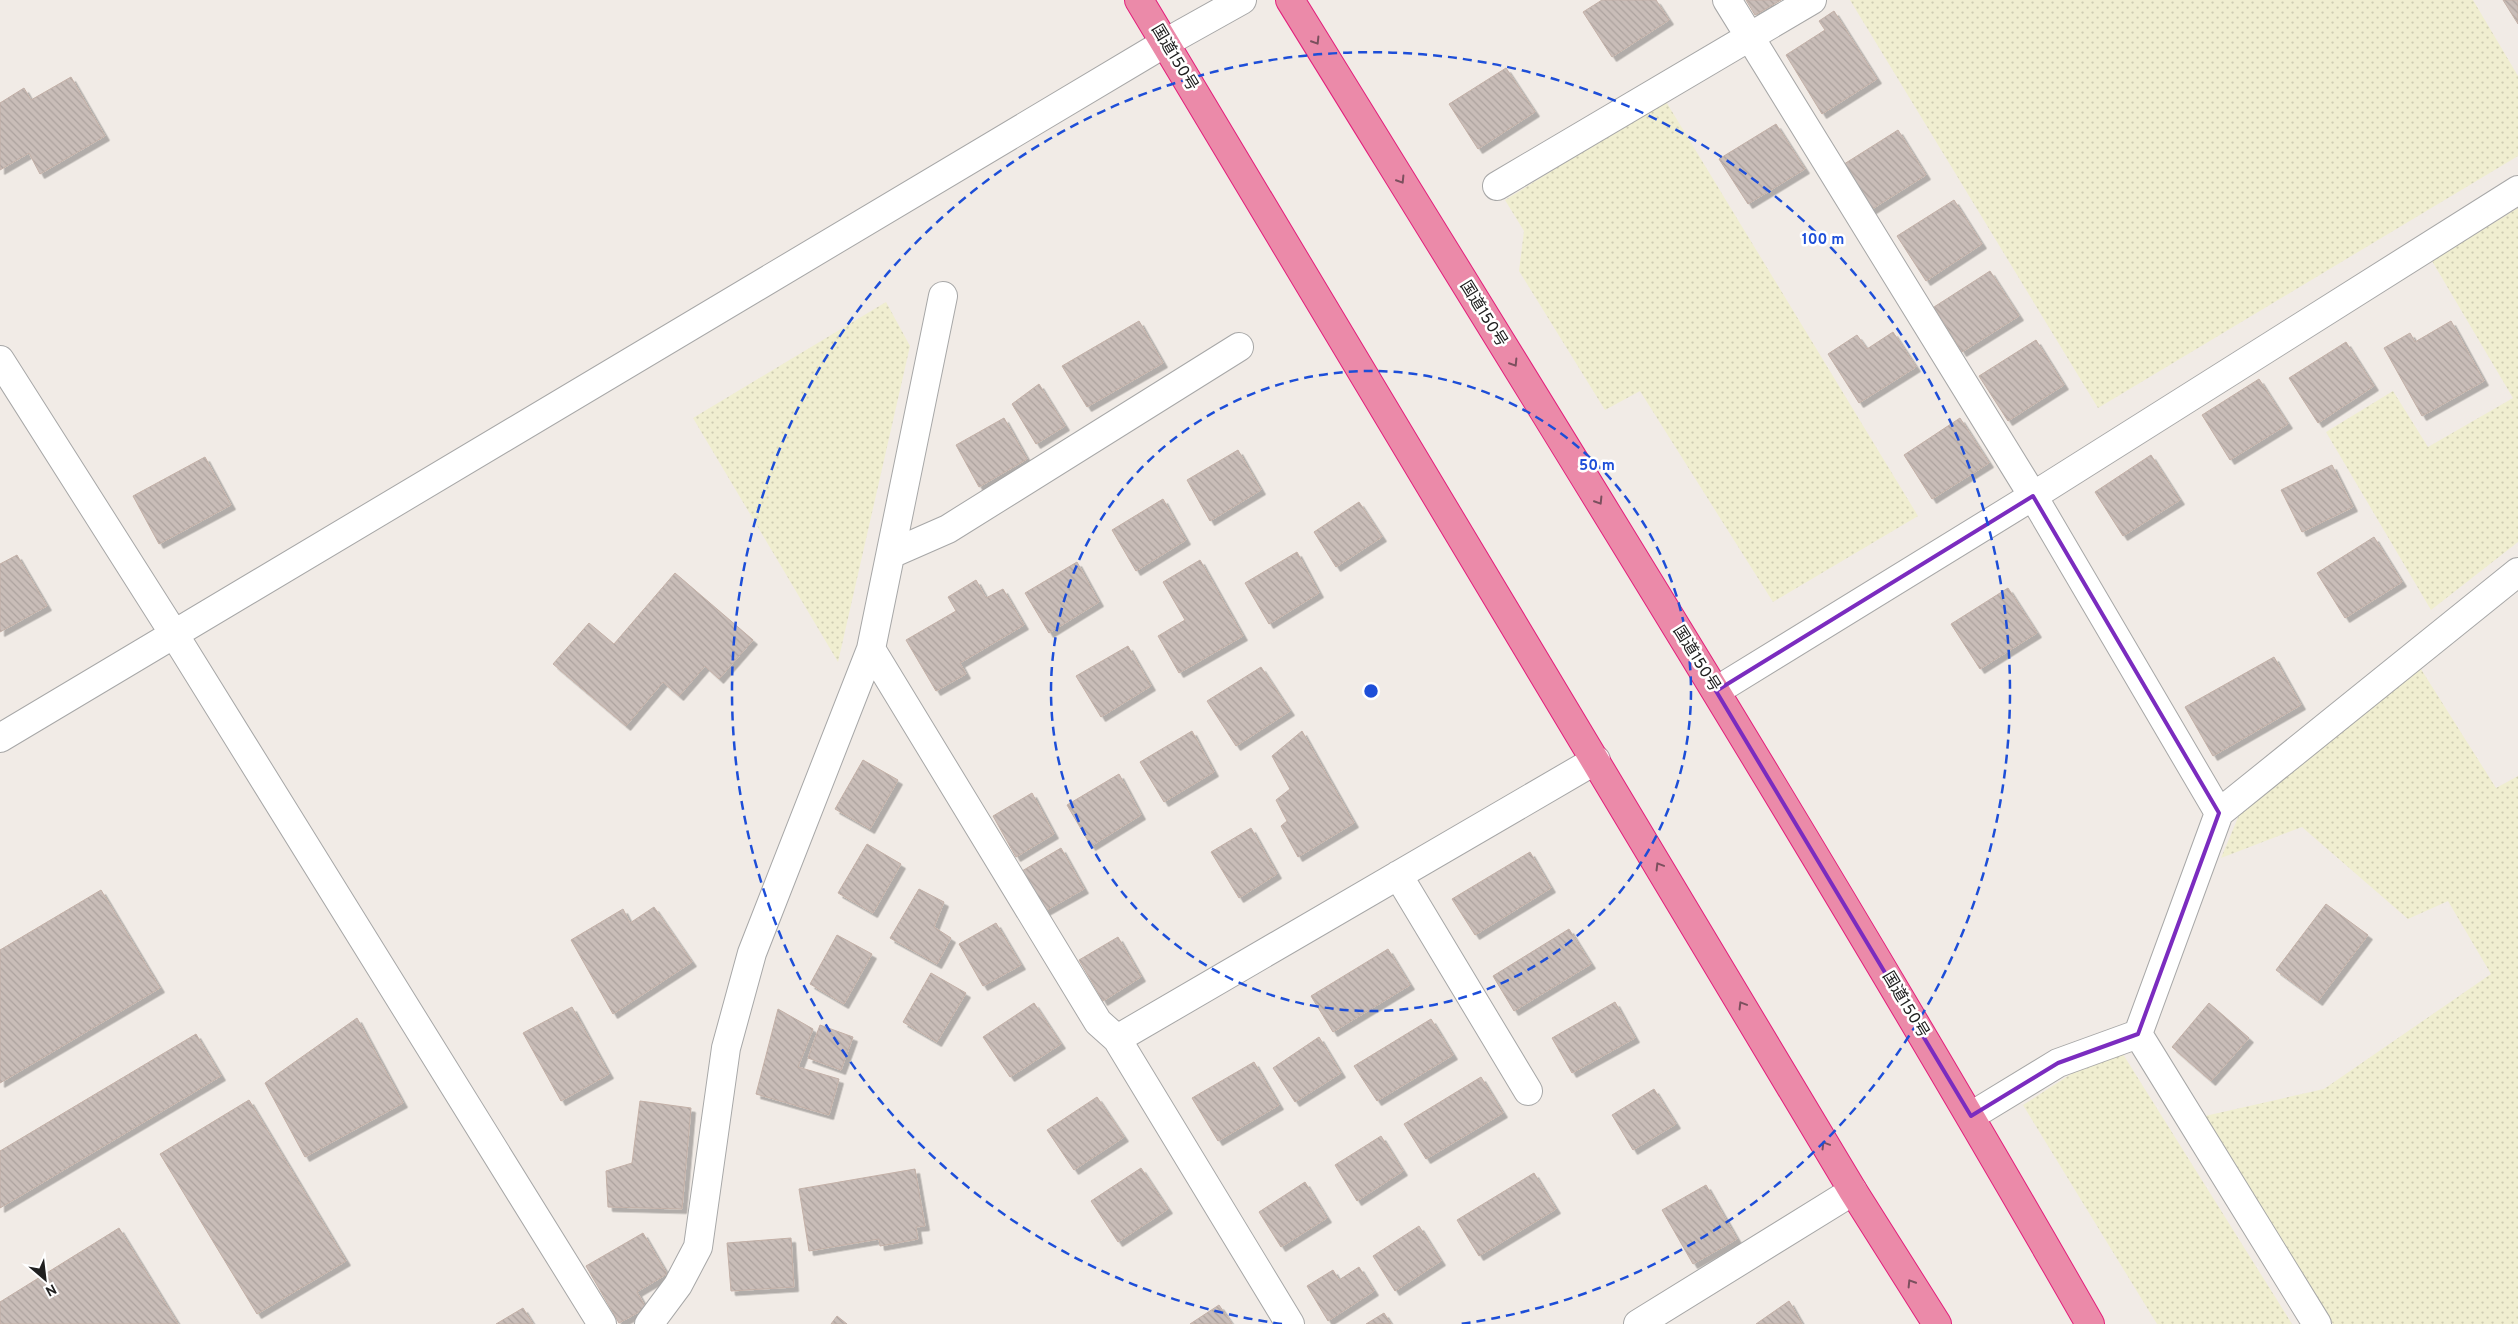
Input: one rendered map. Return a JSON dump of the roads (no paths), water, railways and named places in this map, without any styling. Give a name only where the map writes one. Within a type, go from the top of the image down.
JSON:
[{"type":"highway","name":"国道150号","points":[[1139,0],[1853,1191],[1937,1324]]},
{"type":"highway","name":"国道150号","points":[[1290,0],[1716,691],[1971,1116],[2090,1324]]},
{"type":"street","points":[[0,738],[1165,43],[1242,0]]},
{"type":"street","points":[[1727,0],[2032,496],[2219,814]]},
{"type":"street","points":[[1497,186],[1812,0]]},
{"type":"street","points":[[1716,691],[2032,496],[2518,190]]},
{"type":"street","points":[[649,1324],[678,1285],[698,1247],[726,1048],[752,953],[871,649],[943,296]]},
{"type":"street","points":[[891,554],[948,529],[1239,347]]},
{"type":"street","points":[[0,360],[174,634],[602,1324]]},
{"type":"street","points":[[1971,1116],[2058,1063],[2138,1034],[2219,814],[2518,572]]},
{"type":"street","points":[[871,649],[1098,1022],[1117,1039],[1290,1324]]},
{"type":"street","points":[[1117,1039],[1596,760]]},
{"type":"street","points":[[1398,875],[1528,1091]]},
{"type":"street","points":[[2138,1034],[2317,1324]]},
{"type":"street","points":[[1638,1324],[1853,1191]]}]
